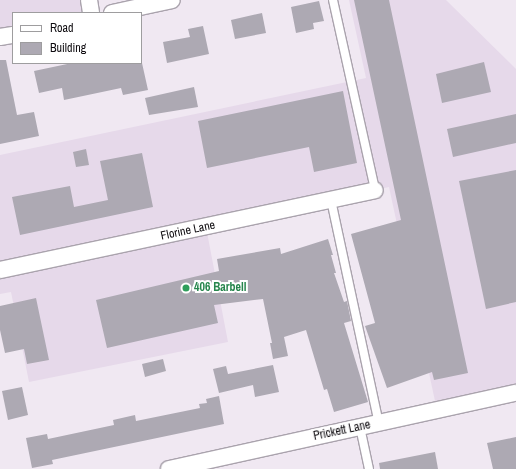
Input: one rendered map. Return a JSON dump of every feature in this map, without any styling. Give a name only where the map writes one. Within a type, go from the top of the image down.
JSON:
[{"type":"street","points":[[88,0],[91,12]]},
{"type":"street","points":[[117,12],[172,0]]},
{"type":"street","points":[[0,38],[12,35]]},
{"type":"street","name":"Florine Lane","points":[[0,270],[375,190]]},
{"type":"street","name":"Prickett Lane","points":[[169,469],[516,393]]},
{"type":"lane","points":[[333,0],[375,190]]},
{"type":"lane","points":[[331,200],[379,423]]},
{"type":"lane","points":[[360,427],[369,469]]},
{"type":"shaded area","points":[[0,0],[89,0],[91,12],[12,12],[12,35],[0,37]]},
{"type":"shaded area","points":[[349,0],[446,0],[516,69],[516,384],[435,401],[389,187],[206,227],[228,342],[29,382],[11,292],[0,294],[0,155],[366,78]]},
{"type":"building","points":[[354,0],[389,0],[468,373],[434,380],[432,372],[387,388],[365,326],[375,323],[351,234],[401,220]]},
{"type":"building","points":[[319,1],[324,21],[313,23],[314,29],[296,33],[291,7]]},
{"type":"building","points":[[262,13],[266,33],[235,39],[231,20]]},
{"type":"building","points":[[203,26],[209,54],[167,63],[163,42],[190,37],[188,29]]},
{"type":"building","points":[[0,60],[6,60],[17,115],[34,112],[39,136],[0,144]]},
{"type":"building","points":[[484,62],[491,92],[442,103],[436,74]]},
{"type":"building","points":[[142,63],[148,90],[123,95],[121,88],[64,100],[62,88],[39,93],[34,71],[67,64]]},
{"type":"building","points":[[194,87],[198,107],[149,115],[145,98]]},
{"type":"building","points":[[343,91],[357,163],[314,172],[309,147],[207,168],[198,121]]},
{"type":"building","points":[[516,114],[516,143],[453,157],[447,129]]},
{"type":"building","points":[[86,149],[89,165],[76,167],[73,152]]},
{"type":"building","points":[[142,153],[153,207],[20,235],[12,197],[70,186],[74,207],[108,200],[100,161]]},
{"type":"building","points":[[516,170],[516,302],[486,309],[459,181]]},
{"type":"building","points":[[328,239],[333,255],[331,255],[336,273],[334,273],[344,302],[347,301],[351,321],[344,323],[368,402],[334,412],[327,389],[324,390],[306,330],[284,337],[288,356],[273,359],[270,343],[272,343],[263,299],[214,305],[218,323],[107,348],[96,300],[219,271],[217,259],[280,248],[281,254]]},
{"type":"building","points":[[36,298],[49,360],[27,364],[24,349],[5,353],[0,330],[0,306]]},
{"type":"building","points":[[163,359],[166,371],[145,377],[142,364]]},
{"type":"building","points":[[273,365],[279,392],[255,397],[253,385],[219,393],[213,369],[226,366],[228,374]]},
{"type":"building","points":[[22,387],[28,415],[8,420],[2,391]]},
{"type":"building","points":[[219,396],[224,424],[52,460],[53,464],[32,468],[26,438],[47,434],[48,439],[114,425],[113,420],[135,415],[136,421],[200,408],[199,404],[207,403],[206,399]]},
{"type":"building","points":[[516,437],[516,469],[493,469],[487,443]]},
{"type":"building","points":[[435,452],[438,469],[380,469],[379,463]]},
{"type":"place","name":"406 Barbell","points":[[186,288]]}]
